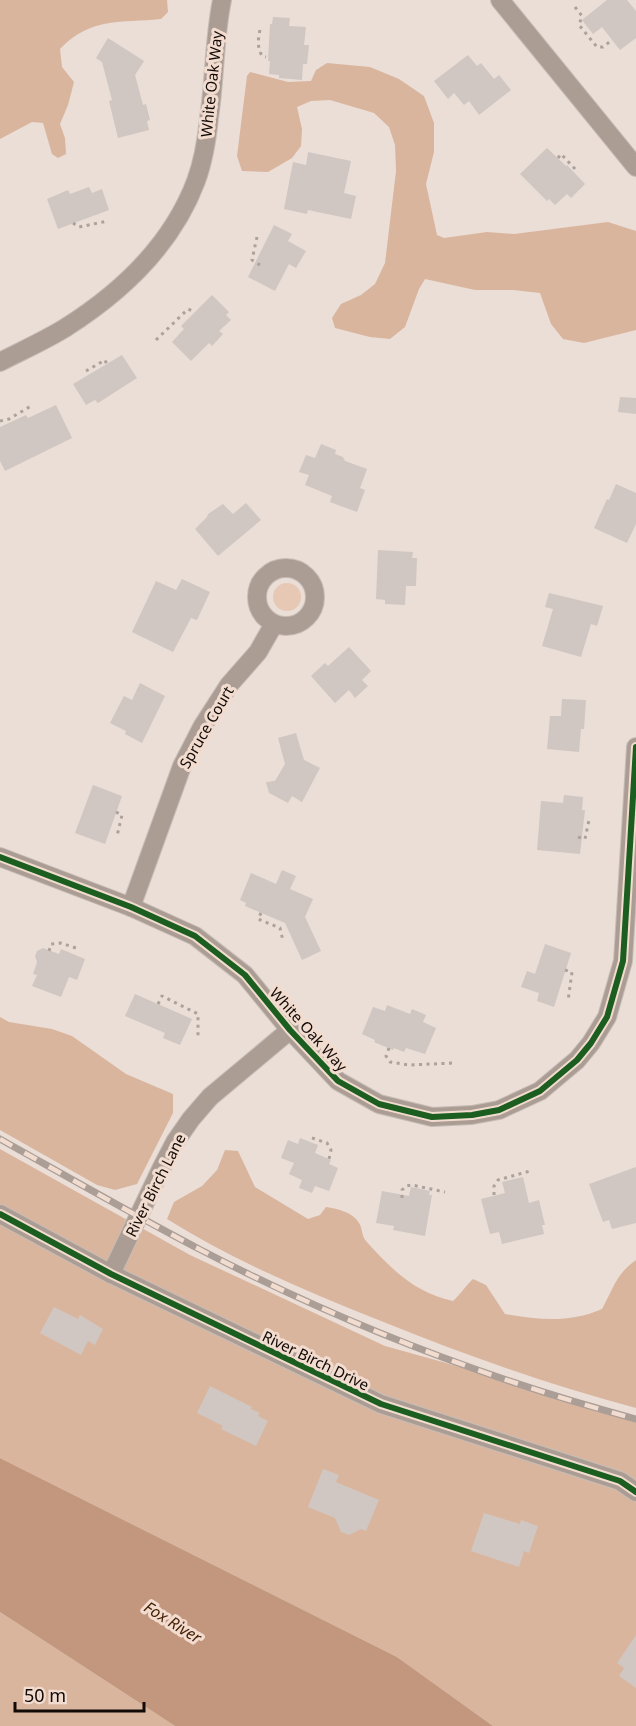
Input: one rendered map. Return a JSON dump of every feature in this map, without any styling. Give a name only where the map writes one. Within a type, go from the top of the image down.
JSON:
[{"type":"street","name":"White Oak Way","points":[[0,362],[64,329],[115,294],[164,241],[182,213],[197,179],[209,118],[217,25],[222,0]]},
{"type":"street","points":[[500,0],[636,167]]},
{"type":"street","name":"Spruce Court","points":[[131,906],[190,749],[229,685],[258,652],[274,624]]},
{"type":"street","name":"White Oak Way","points":[[0,857],[131,906],[195,936],[245,975],[290,1030],[338,1081],[379,1104],[432,1117],[472,1115],[499,1110],[540,1091],[577,1060],[607,1017],[623,961],[636,747]]},
{"type":"street","name":"River Birch Lane","points":[[111,1274],[175,1142],[191,1119],[210,1097],[290,1030]]},
{"type":"street","name":"River Birch Drive","points":[[0,1214],[111,1274],[381,1404],[620,1481],[636,1492]]},
{"type":"path","points":[[575,7],[582,16],[579,25],[597,47],[603,47],[612,39]]},
{"type":"path","points":[[260,30],[259,52],[266,57]]},
{"type":"path","points":[[558,158],[561,154],[577,171]]},
{"type":"path","points":[[73,224],[79,227],[108,221]]},
{"type":"path","points":[[257,237],[252,260],[260,265]]},
{"type":"path","points":[[156,340],[188,309],[195,312]]},
{"type":"path","points":[[86,371],[105,360],[108,365]]},
{"type":"path","points":[[0,421],[9,419],[31,406]]},
{"type":"path","points":[[116,812],[122,815],[117,836]]},
{"type":"path","points":[[578,837],[585,839],[589,820]]},
{"type":"path","points":[[261,913],[258,919],[280,928],[283,941]]},
{"type":"path","points":[[49,951],[51,945],[61,943],[79,949]]},
{"type":"path","points":[[565,969],[572,972],[568,1001]]},
{"type":"path","points":[[158,1004],[162,996],[198,1014],[198,1038]]},
{"type":"path","points":[[388,1048],[386,1056],[390,1062],[409,1065],[454,1064]]},
{"type":"path","points":[[312,1138],[327,1143],[331,1150],[329,1159]]},
{"type":"path","points":[[494,1196],[494,1186],[498,1180],[530,1171]]},
{"type":"path","points":[[402,1198],[402,1190],[406,1186],[445,1192]]},
{"type":"shaded area","points":[[0,0],[167,0],[168,12],[161,19],[95,26],[83,31],[60,49],[62,67],[74,82],[60,124],[65,138],[66,154],[58,158],[52,154],[43,123],[32,122],[0,139]]},
{"type":"shaded area","points":[[327,63],[370,67],[399,79],[424,96],[434,123],[434,152],[426,184],[437,235],[444,238],[487,232],[514,234],[608,222],[636,231],[636,330],[584,343],[563,339],[551,324],[540,293],[475,290],[425,279],[405,327],[390,339],[370,337],[335,328],[332,318],[341,304],[361,295],[375,284],[385,263],[396,171],[395,145],[389,127],[374,113],[330,100],[311,101],[297,107],[302,129],[301,146],[292,158],[268,172],[242,171],[237,156],[247,76],[250,72],[288,82],[311,81],[316,70]]},
{"type":"shaded area","points":[[287,583],[297,587],[301,597],[297,607],[287,611],[277,607],[273,597],[277,587]]},
{"type":"shaded area","points":[[0,1017],[9,1022],[52,1029],[72,1036],[126,1074],[173,1094],[173,1113],[137,1184],[115,1190],[97,1185],[0,1130]]},
{"type":"shaded area","points":[[0,1149],[190,1255],[385,1346],[636,1416],[636,1726],[493,1726],[397,1657],[0,1458]]},
{"type":"shaded area","points":[[225,1150],[238,1151],[255,1187],[308,1219],[320,1215],[326,1207],[353,1216],[360,1225],[366,1241],[394,1270],[415,1286],[453,1301],[473,1279],[486,1285],[505,1314],[542,1319],[578,1317],[602,1309],[619,1276],[636,1260],[636,1408],[507,1369],[354,1310],[218,1249],[167,1219],[174,1202],[202,1186],[217,1170]]},
{"type":"shaded area","points":[[0,1612],[175,1726],[0,1726]]},
{"type":"water","name":"Fox River","points":[[0,1458],[397,1657],[493,1726],[175,1726],[0,1612]]},
{"type":"building","points":[[607,0],[627,0],[636,11],[636,38],[620,50],[602,27],[593,34],[582,20]]},
{"type":"building","points":[[273,17],[290,18],[289,26],[306,27],[304,45],[309,45],[307,64],[303,64],[302,80],[279,78],[279,75],[269,74],[270,24],[272,24]]},
{"type":"building","points":[[108,38],[144,61],[135,75],[143,105],[146,104],[150,120],[147,121],[149,130],[118,138],[109,101],[112,100],[102,62],[96,58]]},
{"type":"building","points":[[468,55],[477,66],[481,63],[494,79],[499,75],[511,90],[479,115],[469,101],[464,105],[454,93],[448,99],[434,81]]},
{"type":"building","points":[[547,148],[585,184],[571,198],[567,194],[555,205],[549,199],[547,201],[520,174]]},
{"type":"building","points":[[308,152],[351,161],[344,193],[356,196],[351,219],[308,210],[307,214],[284,209],[293,162],[306,165]]},
{"type":"building","points":[[89,187],[92,193],[102,189],[109,210],[58,229],[47,199],[68,190],[70,194]]},
{"type":"building","points":[[274,225],[292,234],[288,241],[306,251],[296,268],[289,264],[275,291],[248,277]]},
{"type":"building","points":[[212,295],[229,312],[226,315],[231,320],[219,331],[223,334],[212,346],[209,343],[191,361],[172,342],[184,329],[181,326]]},
{"type":"building","points":[[122,355],[137,378],[98,403],[95,400],[86,405],[73,384]]},
{"type":"building","points":[[620,397],[636,398],[636,414],[618,412]]},
{"type":"building","points":[[56,405],[72,438],[5,471],[0,461],[0,427],[26,415],[28,418]]},
{"type":"building","points":[[321,444],[336,450],[335,454],[343,457],[345,461],[367,469],[360,488],[365,490],[357,512],[330,502],[332,496],[305,485],[309,475],[299,472],[306,455],[315,458]]},
{"type":"building","points":[[616,484],[636,493],[636,524],[627,543],[594,528]]},
{"type":"building","points":[[246,503],[261,520],[218,556],[195,529],[208,514],[223,504],[233,514]]},
{"type":"building","points":[[378,550],[413,552],[412,558],[417,558],[416,586],[406,586],[405,605],[385,604],[385,600],[376,599]]},
{"type":"building","points":[[182,579],[210,592],[197,620],[191,618],[173,652],[132,632],[156,581],[176,590]]},
{"type":"building","points":[[549,593],[603,606],[597,626],[591,624],[581,657],[542,646],[553,609],[545,607]]},
{"type":"building","points":[[349,647],[371,671],[362,680],[368,686],[355,698],[349,690],[335,703],[311,676],[325,663],[328,666]]},
{"type":"building","points":[[140,683],[165,696],[142,743],[110,723],[124,696],[132,700]]},
{"type":"building","points":[[562,699],[586,700],[584,729],[581,729],[579,752],[547,749],[550,716],[561,716]]},
{"type":"building","points":[[296,733],[304,760],[320,768],[302,802],[292,796],[288,803],[269,793],[266,782],[275,781],[285,764],[278,738]]},
{"type":"building","points":[[93,785],[122,796],[105,844],[75,833]]},
{"type":"building","points":[[564,795],[583,797],[582,810],[585,810],[580,854],[537,850],[541,801],[563,803]]},
{"type":"building","points":[[282,870],[296,876],[290,889],[313,899],[305,917],[321,951],[302,960],[285,923],[245,906],[246,903],[240,900],[251,873],[276,884]]},
{"type":"building","points":[[545,944],[571,953],[554,1007],[537,1001],[539,993],[521,987],[527,971],[535,974]]},
{"type":"building","points":[[43,948],[59,954],[61,949],[85,959],[77,980],[69,977],[61,997],[32,986],[37,975],[33,974],[37,962],[35,956],[37,951]]},
{"type":"building","points":[[135,994],[192,1019],[180,1045],[163,1038],[165,1033],[125,1016]]},
{"type":"building","points":[[387,1005],[410,1014],[412,1009],[426,1015],[423,1022],[436,1028],[425,1054],[406,1048],[404,1052],[394,1048],[393,1050],[362,1034],[373,1007],[385,1011]]},
{"type":"building","points":[[300,1138],[318,1145],[315,1153],[331,1160],[329,1164],[338,1168],[329,1191],[315,1186],[312,1193],[299,1188],[302,1180],[289,1174],[294,1163],[281,1158],[288,1140],[298,1144]]},
{"type":"building","points":[[636,1167],[636,1223],[612,1229],[609,1220],[603,1222],[589,1184]]},
{"type":"building","points":[[523,1177],[529,1203],[539,1200],[545,1225],[542,1225],[544,1234],[502,1244],[499,1232],[490,1234],[481,1199],[505,1193],[502,1182]]},
{"type":"building","points":[[411,1187],[430,1191],[429,1195],[432,1195],[425,1236],[393,1230],[394,1226],[376,1223],[382,1191],[409,1196]]},
{"type":"building","points":[[54,1307],[78,1319],[80,1315],[103,1329],[95,1345],[88,1341],[81,1355],[40,1333]]},
{"type":"building","points":[[210,1386],[252,1407],[251,1409],[260,1413],[258,1416],[268,1421],[256,1446],[221,1429],[223,1426],[197,1413]]},
{"type":"building","points":[[323,1469],[339,1475],[336,1482],[379,1500],[366,1531],[361,1529],[349,1535],[341,1532],[335,1518],[308,1507]]},
{"type":"building","points":[[484,1513],[520,1524],[521,1520],[538,1526],[529,1553],[524,1551],[519,1567],[471,1551]]},
{"type":"building","points":[[636,1635],[636,1688],[619,1676],[624,1668],[617,1663]]},
{"type":"railway","points":[[0,1139],[174,1236],[251,1275],[358,1324],[468,1367],[636,1419]]},
{"type":"cycle path","points":[[0,857],[131,907],[195,936],[245,975],[290,1030],[338,1081],[379,1104],[432,1117],[472,1115],[499,1110],[540,1091],[577,1060],[607,1017],[623,961],[636,747]]},
{"type":"cycle path","points":[[0,1214],[111,1274],[381,1404],[620,1481],[636,1492]]}]
